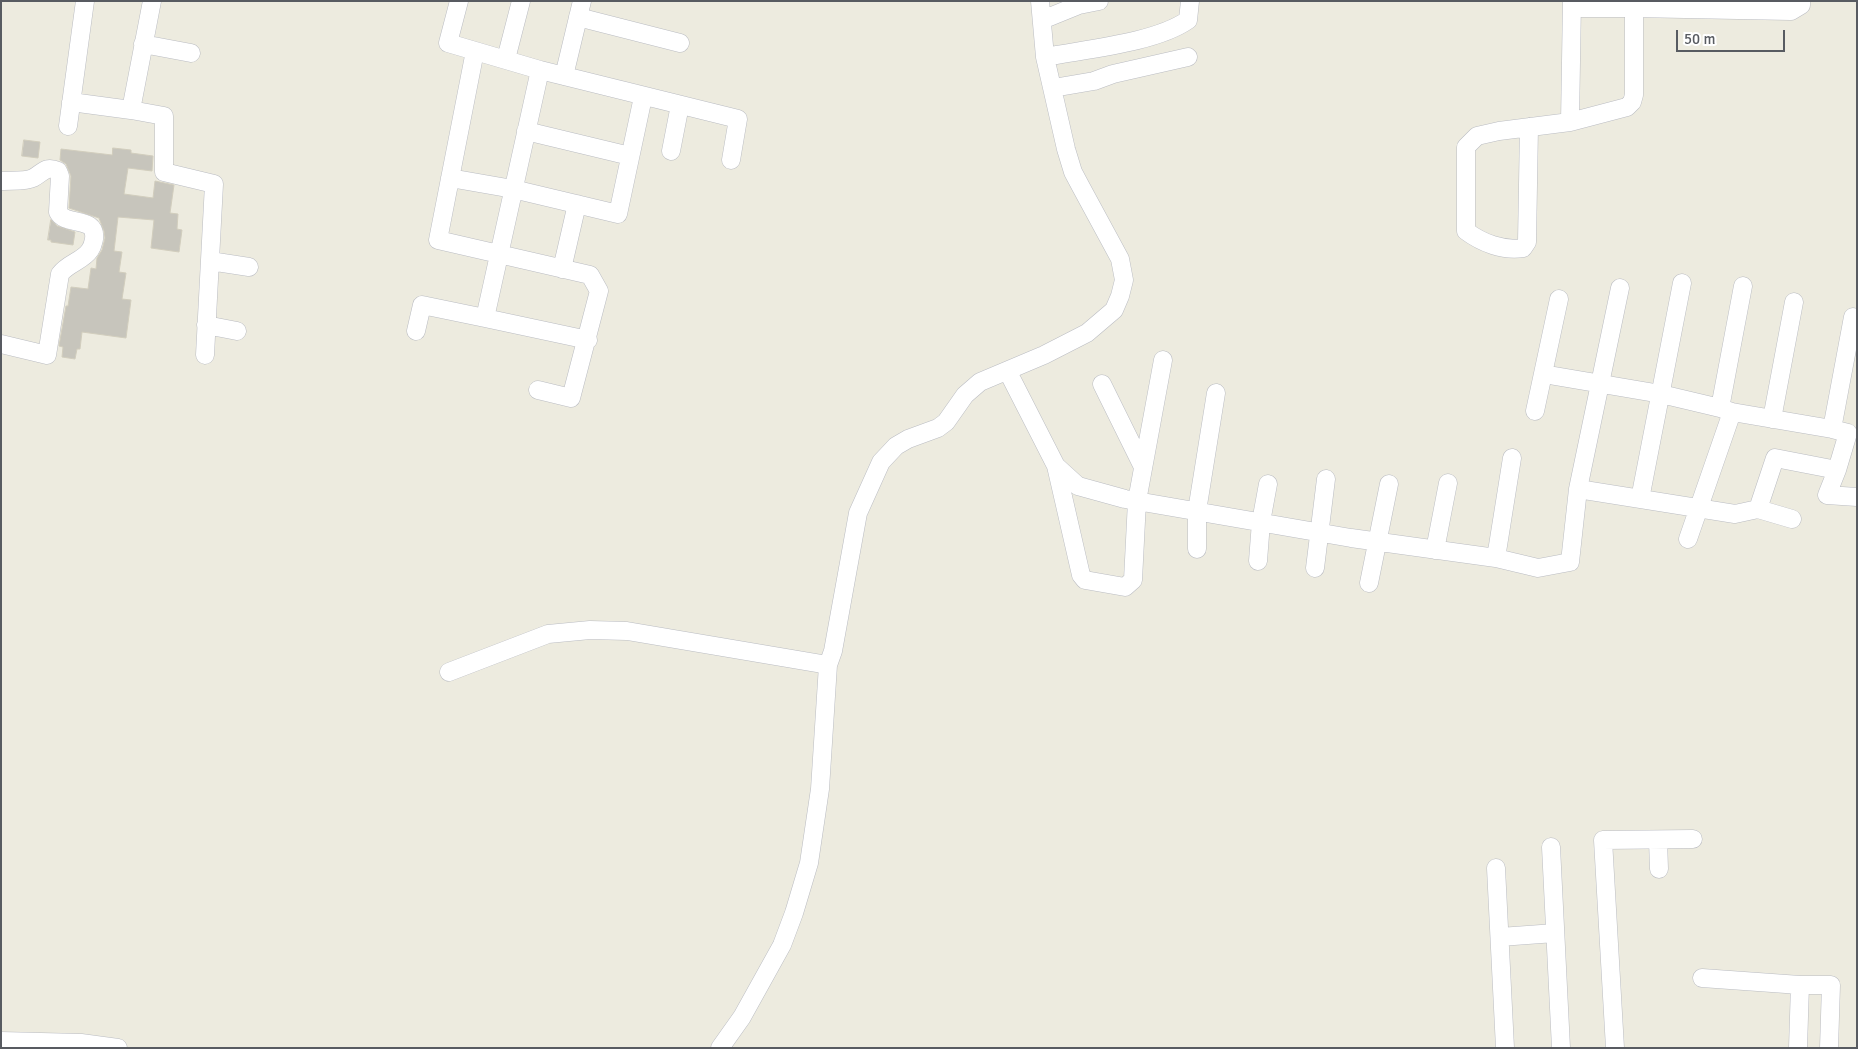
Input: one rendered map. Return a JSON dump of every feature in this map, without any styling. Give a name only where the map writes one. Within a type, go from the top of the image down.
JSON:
[{"type":"street","points":[[68,126],[85,1]]},
{"type":"street","points":[[131,110],[152,1]]},
{"type":"street","points":[[459,1],[448,43],[540,70],[738,119],[731,160]]},
{"type":"street","points":[[506,60],[521,1]]},
{"type":"street","points":[[720,1048],[742,1017],[782,945],[809,863],[820,789],[828,665],[833,651],[858,513],[881,462],[896,446],[908,439],[938,428],[946,422],[965,395],[980,382],[1008,372],[1087,333],[1114,310],[1120,296],[1124,280],[1120,259],[1073,172],[1066,149],[1045,57],[1040,1]]},
{"type":"street","points":[[1042,20],[1079,5],[1099,1]]},
{"type":"street","points":[[1045,57],[1160,34],[1188,20],[1190,1]]},
{"type":"street","points":[[1570,122],[1572,4],[1634,8],[1685,5],[1791,11],[1801,5],[1801,1]]},
{"type":"street","points":[[1529,127],[1527,242],[1523,248],[1506,249],[1477,239],[1466,231],[1466,147],[1477,136],[1529,127],[1570,122],[1627,107],[1632,102],[1634,8]]},
{"type":"street","points":[[564,76],[580,9],[680,43]]},
{"type":"street","points":[[143,44],[191,53]]},
{"type":"street","points":[[475,51],[438,240],[590,275],[599,291],[572,398],[538,390]]},
{"type":"street","points":[[1053,88],[1094,81],[1113,74],[1188,57]]},
{"type":"street","points":[[485,318],[540,70]]},
{"type":"street","points":[[450,178],[513,189],[618,214],[643,96]]},
{"type":"street","points":[[70,102],[164,116],[164,172],[214,184],[205,355]]},
{"type":"street","points":[[672,151],[680,106]]},
{"type":"street","points":[[526,131],[630,156]]},
{"type":"street","points":[[1,181],[32,178],[43,170],[54,169],[58,171],[60,176],[58,212],[60,216],[64,219],[88,224],[95,236],[92,247],[86,255],[65,268],[60,274],[47,355],[1,344]]},
{"type":"street","points":[[562,269],[577,204]]},
{"type":"street","points":[[210,261],[249,267]]},
{"type":"street","points":[[1640,499],[1682,283]]},
{"type":"street","points":[[1688,539],[1726,410],[1743,286]]},
{"type":"street","points":[[1056,466],[1078,486],[1137,501],[1377,542],[1496,558],[1538,568],[1552,567],[1570,562],[1578,489],[1620,288]]},
{"type":"street","points":[[1535,410],[1559,299]]},
{"type":"street","points":[[1772,419],[1794,302]]},
{"type":"street","points":[[416,331],[422,305],[588,340]]},
{"type":"street","points":[[1853,317],[1845,432],[1837,470],[1827,495],[1857,497]]},
{"type":"street","points":[[206,325],[237,331]]},
{"type":"street","points":[[1008,372],[1056,466],[1081,575],[1085,580],[1125,587],[1134,580],[1137,501],[1163,360]]},
{"type":"street","points":[[1543,374],[1661,394],[1726,410],[1845,432]]},
{"type":"street","points":[[1102,384],[1143,467]]},
{"type":"street","points":[[1197,550],[1197,511],[1216,393]]},
{"type":"street","points":[[1496,558],[1512,458]]},
{"type":"street","points":[[1758,509],[1775,458],[1837,470]]},
{"type":"street","points":[[1315,568],[1326,479]]},
{"type":"street","points":[[1435,550],[1448,483]]},
{"type":"street","points":[[1258,561],[1261,522],[1268,484]]},
{"type":"street","points":[[1368,583],[1389,484]]},
{"type":"street","points":[[1578,489],[1735,514],[1758,509],[1792,519]]},
{"type":"street","points":[[449,672],[548,634],[590,630],[627,631],[828,665]]},
{"type":"street","points":[[1615,1048],[1603,840],[1693,839]]},
{"type":"street","points":[[1658,840],[1659,869]]},
{"type":"street","points":[[1551,847],[1560,1048]]},
{"type":"street","points":[[1496,868],[1505,1048]]},
{"type":"street","points":[[1500,937],[1555,932]]},
{"type":"street","points":[[1702,978],[1800,985],[1832,985],[1829,1048]]},
{"type":"street","points":[[1798,1048],[1800,985]]},
{"type":"street","points":[[1,1041],[44,1045],[81,1043],[115,1048]]},
{"type":"building","points":[[24,140],[40,142],[38,158],[22,156]]},
{"type":"building","points":[[113,148],[131,150],[131,153],[153,156],[152,171],[128,168],[124,194],[153,198],[155,181],[174,185],[170,213],[178,214],[177,229],[182,230],[179,252],[151,248],[154,220],[118,217],[114,251],[122,252],[119,272],[126,273],[122,299],[131,300],[126,338],[82,332],[80,349],[77,349],[75,359],[62,357],[63,347],[59,346],[71,287],[88,289],[91,268],[96,269],[97,258],[102,250],[105,238],[99,218],[69,208],[71,176],[66,164],[60,160],[61,149],[112,155]]},
{"type":"building","points":[[51,220],[57,226],[75,232],[73,245],[48,240]]}]
